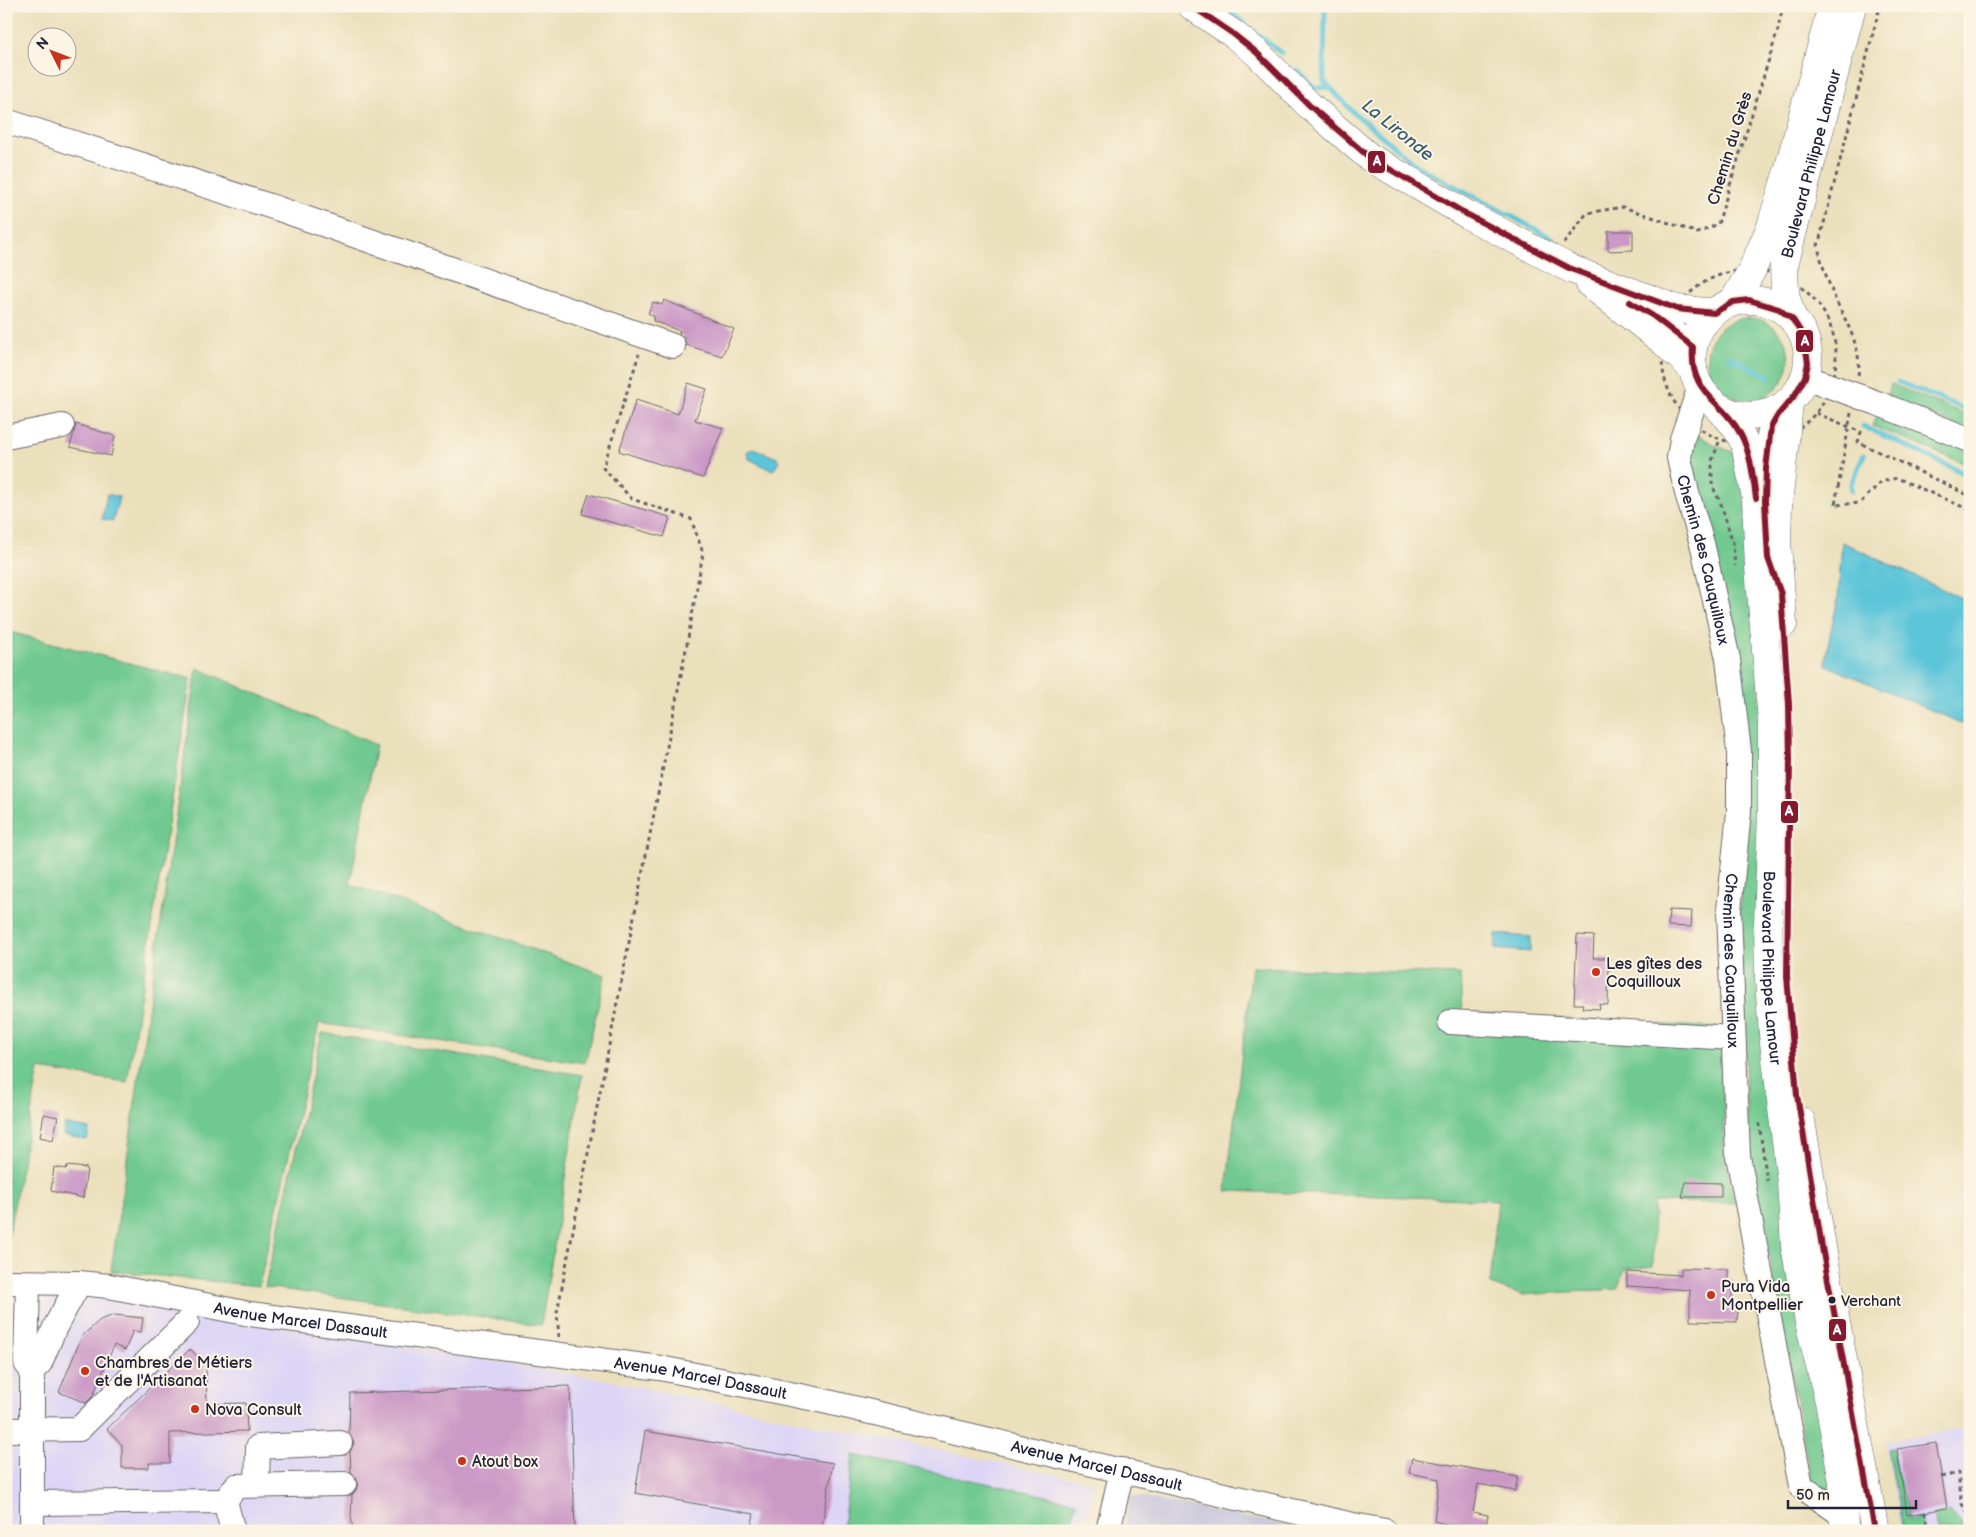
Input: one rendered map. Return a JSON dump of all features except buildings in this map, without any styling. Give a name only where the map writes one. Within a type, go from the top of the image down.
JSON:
[{"type":"main road","points":[[1192,6],[1256,52],[1310,106],[1369,157],[1468,215],[1561,264],[1677,309],[1724,308],[1749,300],[1779,308],[1793,320],[1804,337],[1808,363],[1805,377],[1789,403],[1774,411],[1759,415],[1739,416],[1720,408],[1695,368],[1664,342],[1561,264]]},
{"type":"main road","name":"Boulevard Philippe Lamour","points":[[1724,308],[1752,270],[1771,226],[1788,171],[1832,6]]},
{"type":"main road","name":"Boulevard Philippe Lamour","points":[[1793,320],[1786,294],[1784,265],[1852,6]]},
{"type":"main road","points":[[1695,368],[1703,325],[1724,308]]},
{"type":"main road","name":"Boulevard Philippe Lamour","points":[[1789,403],[1778,505],[1777,543],[1790,713],[1787,976],[1793,1056],[1797,1095],[1820,1235],[1875,1531]]},
{"type":"main road","name":"Boulevard Philippe Lamour","points":[[1720,408],[1736,427],[1746,444],[1756,498],[1759,567],[1772,730],[1768,980],[1791,1182],[1795,1246],[1811,1330],[1829,1401],[1843,1482],[1848,1526]]},
{"type":"street","points":[[6,121],[279,209],[673,346]]},
{"type":"street","name":"Chemin des Cauquilloux","points":[[1695,368],[1679,458],[1703,547],[1728,659],[1736,712],[1739,751],[1739,812],[1730,910],[1738,1156],[1801,1486],[1848,1526]]},
{"type":"street","points":[[1805,377],[1854,394],[1970,440]]},
{"type":"street","points":[[6,437],[62,426]]},
{"type":"street","points":[[1450,1022],[1733,1038]]},
{"type":"street","points":[[17,1283],[26,1363],[32,1371],[32,1531]]},
{"type":"street","name":"Avenue Marcel Dassault","points":[[17,1283],[79,1283],[109,1286],[250,1314],[660,1368],[795,1395],[1122,1470],[1347,1527],[1385,1531]]},
{"type":"street","points":[[32,1371],[40,1363],[55,1327],[79,1283]]},
{"type":"street","points":[[6,1430],[78,1429],[187,1322]]},
{"type":"street","points":[[257,1485],[258,1447],[340,1443]]},
{"type":"street","points":[[1108,1531],[1122,1470]]},
{"type":"street","points":[[225,1501],[236,1486],[344,1484]]},
{"type":"street","points":[[33,1503],[225,1501]]},
{"type":"street","points":[[225,1501],[233,1531]]},
{"type":"path","name":"Chemin du Grès","points":[[1561,264],[1587,213],[1622,207],[1698,233],[1718,224],[1777,33],[1783,6]]},
{"type":"path","points":[[1880,6],[1818,246],[1822,266],[1855,346],[1859,367],[1836,505],[1860,503],[1881,482],[1897,478],[1970,510]]},
{"type":"path","points":[[561,1355],[557,1313],[676,703],[703,553],[692,519],[632,499],[603,468],[645,336]]},
{"type":"path","points":[[1816,413],[1861,432],[1858,442],[1970,496]]},
{"type":"path","points":[[1941,1476],[1958,1473],[1962,1504],[1970,1516]]},
{"type":"path","points":[[1926,1511],[1929,1531]]},
{"type":"shaded area","points":[[6,1288],[96,1296],[607,1380],[1095,1483],[1084,1531],[6,1531]]},
{"type":"shaded area","points":[[1970,1427],[1970,1531],[1901,1531],[1885,1442]]},
{"type":"shaded area","points":[[1131,1495],[1314,1531],[1123,1531]]},
{"type":"green space","points":[[1740,318],[1756,318],[1771,325],[1782,336],[1789,351],[1786,375],[1777,388],[1756,400],[1740,400],[1725,393],[1714,382],[1707,367],[1707,351],[1714,336],[1725,325]]},
{"type":"green space","points":[[1891,384],[1970,416],[1970,431],[1886,397]]},
{"type":"green space","points":[[1878,413],[1970,450],[1970,466],[1873,426]]},
{"type":"green space","points":[[1695,433],[1715,445],[1740,455],[1757,616],[1763,823],[1834,1500],[1812,1484],[1748,1149],[1740,911],[1743,856],[1699,493],[1690,456]]},
{"type":"green space","points":[[6,631],[191,679],[127,1082],[39,1069],[6,1250]]},
{"type":"green space","points":[[197,668],[376,745],[350,884],[605,975],[585,1063],[319,1023],[259,1286],[111,1271]]},
{"type":"green space","points":[[1252,967],[1460,974],[1462,1013],[1721,1028],[1725,1159],[1735,1203],[1654,1202],[1653,1266],[1625,1269],[1617,1289],[1521,1295],[1490,1284],[1498,1200],[1226,1191]]},
{"type":"green space","points":[[322,1033],[582,1075],[541,1325],[265,1287]]},
{"type":"green space","points":[[1893,1448],[1908,1520],[1920,1518],[1923,1531],[1903,1531],[1888,1449]]},
{"type":"green space","points":[[853,1455],[1076,1502],[1070,1531],[842,1531]]},
{"type":"green space","points":[[1950,1511],[1967,1531],[1938,1531],[1935,1516]]},
{"type":"water","points":[[753,448],[777,458],[779,462],[775,468],[772,470],[749,459],[747,452]]},
{"type":"water","points":[[107,494],[119,497],[113,521],[102,519]]},
{"type":"water","points":[[1842,542],[1970,602],[1970,727],[1826,665],[1826,654],[1838,598]]},
{"type":"water","points":[[1496,934],[1531,937],[1530,952],[1495,949]]},
{"type":"water","points":[[65,1124],[89,1129],[87,1140],[63,1135]]},
{"type":"waterway","points":[[1223,6],[1281,53]]},
{"type":"waterway","name":"La Lironde","points":[[1325,6],[1324,81],[1352,111],[1417,166],[1554,239]]},
{"type":"waterway","points":[[1297,70],[1315,88],[1330,87]]},
{"type":"waterway","name":"La Lironde","points":[[1729,357],[1769,376]]},
{"type":"waterway","points":[[1898,382],[1970,411]]},
{"type":"waterway","name":"La Lironde","points":[[1863,426],[1970,476]]},
{"type":"waterway","points":[[1851,491],[1851,484],[1864,455]]},
{"type":"transit line","name":"A","points":[[1192,6],[1256,52],[1310,106],[1369,157],[1468,215],[1571,269],[1677,309],[1714,313],[1733,302],[1749,300],[1779,309],[1793,320],[1804,337],[1808,363],[1805,377],[1795,395],[1778,415],[1771,427],[1766,469],[1765,501],[1768,558],[1781,594],[1789,704],[1787,976],[1797,1095],[1823,1253],[1875,1531]]},
{"type":"transit line","name":"A","points":[[1630,302],[1653,316],[1693,347],[1693,363],[1701,387],[1733,423],[1744,442],[1751,466],[1756,498]]},
{"type":"place","name":"Les gîtes des Coquilloux","points":[[1596,972]]},
{"type":"place","name":"Pura Vida Montpellier","points":[[1711,1295]]},
{"type":"place","name":"Verchant","points":[[1832,1300]]},
{"type":"place","name":"Chambres de Métiers et de l'Artisanat","points":[[85,1371]]},
{"type":"place","name":"Nova Consult","points":[[195,1409]]},
{"type":"place","name":"Atout box","points":[[462,1461]]}]
